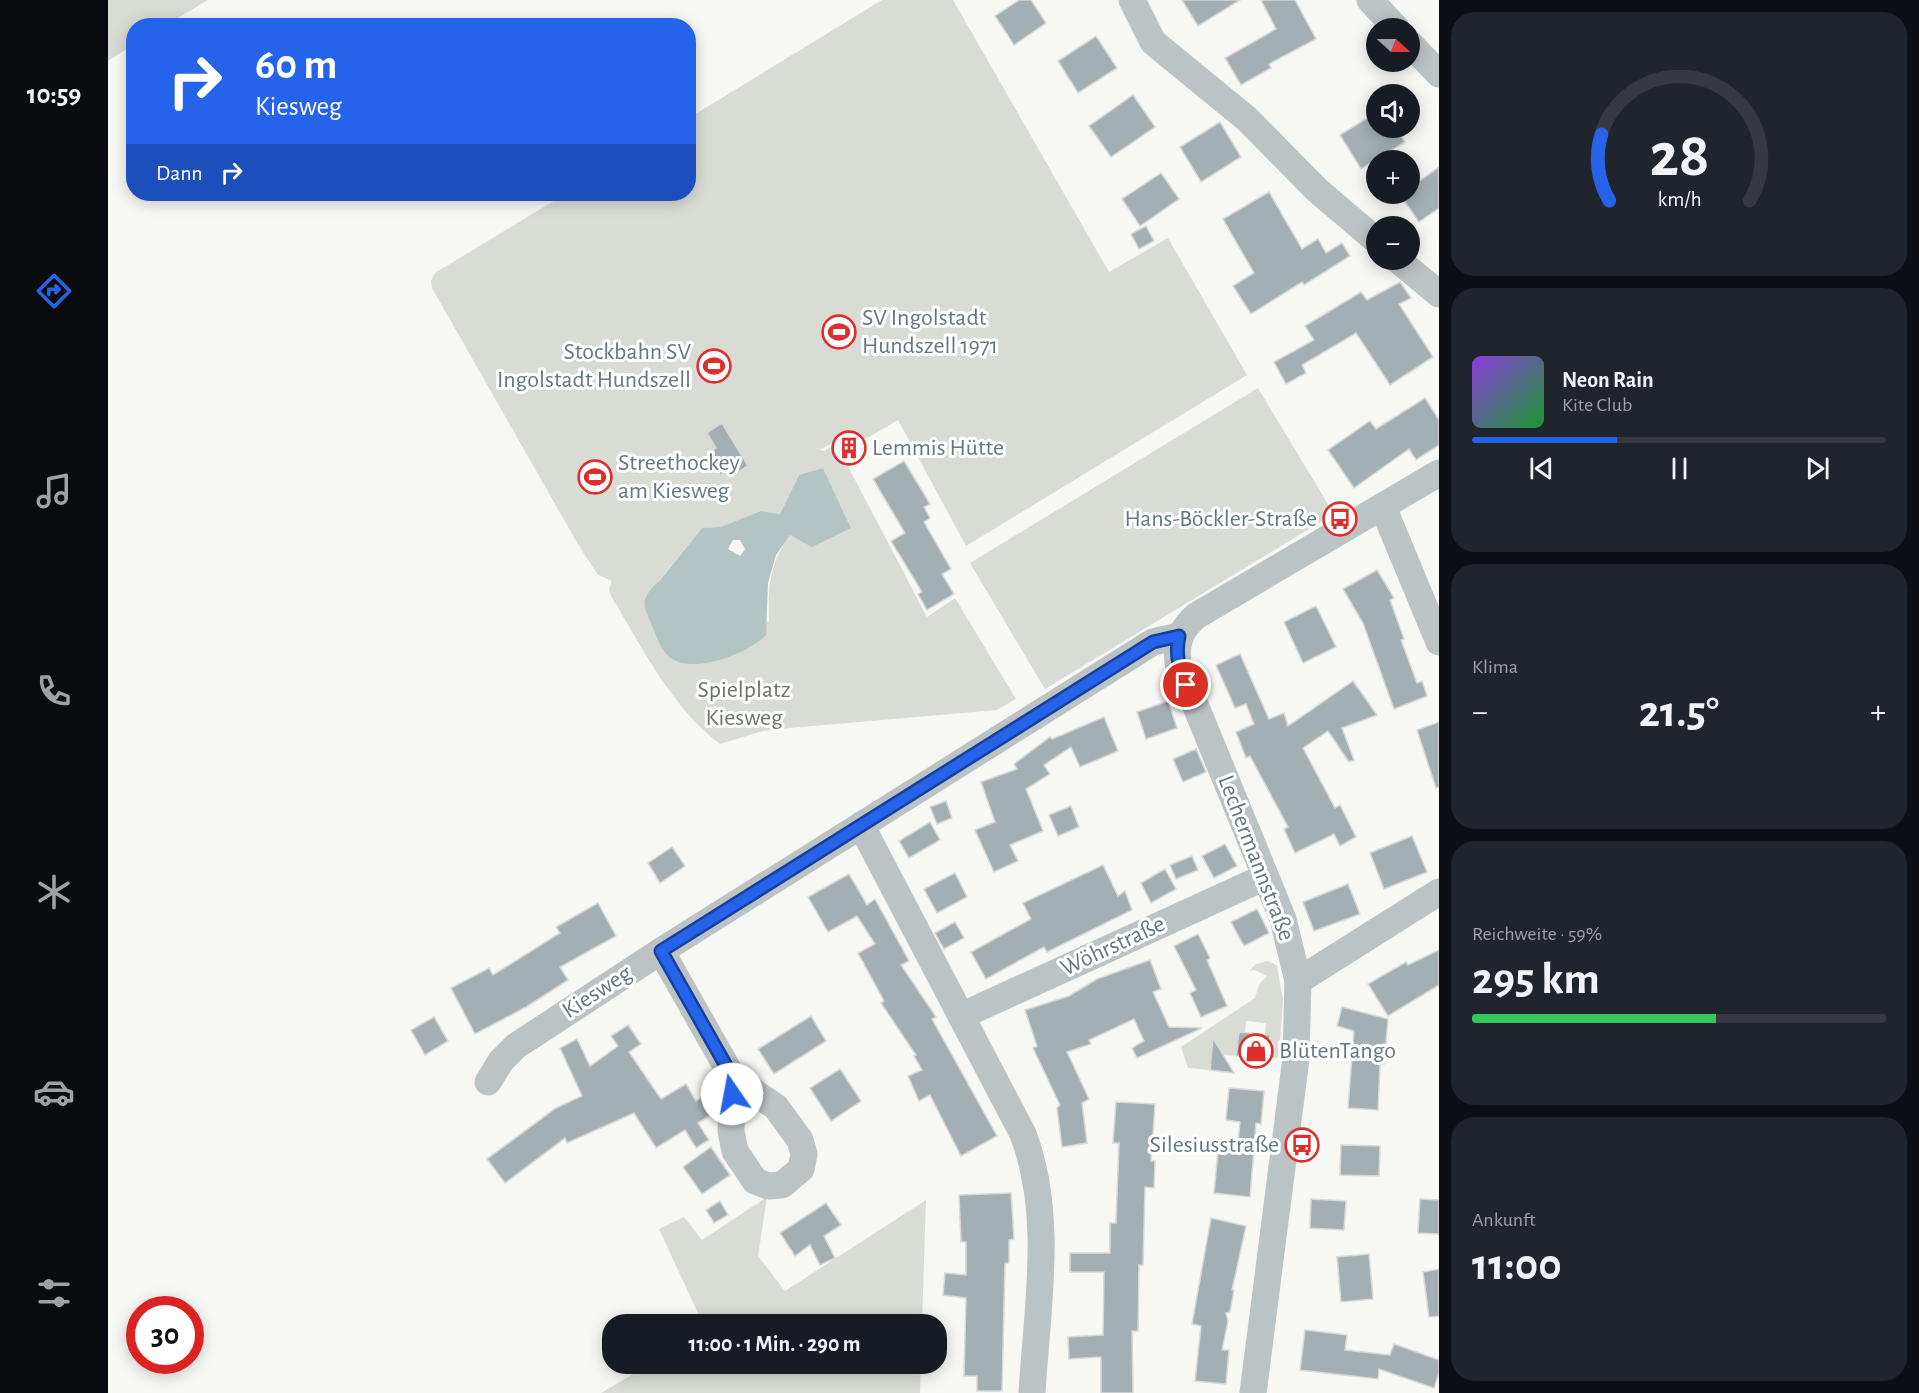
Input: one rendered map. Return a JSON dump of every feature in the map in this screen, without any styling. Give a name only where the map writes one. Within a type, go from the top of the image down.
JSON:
[{"type":"street","points":[[1131,0],[1153,42],[1247,118],[1317,190],[1366,232]]},
{"type":"street","points":[[1370,0],[1387,18]]},
{"type":"street","points":[[1420,54],[1438,72]]},
{"type":"street","points":[[1410,270],[1439,294]]},
{"type":"street","points":[[1179,636],[1185,626],[1197,616],[1439,473]]},
{"type":"street","points":[[1383,507],[1439,642]]},
{"type":"street","name":"Kiesweg","points":[[488,1082],[501,1061],[516,1046],[661,951],[1153,642],[1179,636]]},
{"type":"street","name":"Lechermannstraße","points":[[1179,636],[1176,651],[1178,663],[1283,919],[1298,981],[1296,1058],[1254,1393]]},
{"type":"street","points":[[861,825],[1023,1134],[1034,1164],[1040,1204],[1041,1246],[1032,1393]]},
{"type":"street","name":"Wöhrstraße","points":[[961,1016],[1265,877]]},
{"type":"street","points":[[1298,981],[1439,892]]},
{"type":"street","points":[[661,951],[733,1078]]},
{"type":"green space","points":[[108,0],[208,0],[178,18],[126,18],[126,49],[108,61]]},
{"type":"green space","name":"SV Ingolstadt Hundszell 1971","points":[[882,0],[953,0],[1109,272],[1168,238],[1247,375],[966,546],[898,420],[857,444],[851,433],[821,449],[816,448],[823,451],[832,447],[841,453],[927,617],[955,598],[1016,699],[997,710],[763,731],[720,744],[703,729],[672,694],[611,596],[609,589],[612,581],[598,575],[579,546],[432,288],[431,281],[435,273],[553,201],[696,201],[696,114]],"holes":[[[823,468],[851,528],[790,534],[778,556],[771,576],[769,622],[645,598],[702,528],[720,527],[761,511],[780,514],[799,475]]]},
{"type":"green space","points":[[1258,388],[1334,514],[1045,689],[970,563]]},
{"type":"green space","points":[[1267,961],[1277,965],[1283,1000],[1279,1058],[1268,1057],[1270,1036],[1265,1035],[1266,1023],[1246,1021],[1245,1033],[1239,1033],[1236,1056],[1212,1054],[1210,1070],[1188,1068],[1181,1047],[1255,998],[1259,984],[1267,976],[1255,970],[1249,971],[1256,964]]},
{"type":"green space","points":[[767,1197],[758,1256],[785,1291],[926,1200],[922,1314],[698,1314],[659,1229],[684,1217],[702,1240]]},
{"type":"green space","points":[[633,1374],[921,1374],[920,1393],[601,1393]]},
{"type":"shaded area","points":[[823,468],[851,528],[812,547],[790,535],[776,555],[768,583],[766,635],[758,642],[735,654],[708,663],[682,663],[672,659],[659,643],[646,610],[645,600],[649,592],[702,528],[720,527],[761,511],[780,514],[799,475]],"holes":[[[733,540],[740,540],[745,549],[740,556],[728,549]]]},
{"type":"building","points":[[1019,0],[1031,0],[1046,23],[1014,45],[995,16]]},
{"type":"building","points":[[1182,0],[1240,0],[1198,26]]},
{"type":"building","points":[[1261,0],[1295,0],[1316,39],[1269,64],[1271,68],[1241,85],[1225,58],[1276,29]]},
{"type":"building","points":[[1096,36],[1117,68],[1078,93],[1058,61]]},
{"type":"building","points":[[1133,95],[1155,127],[1111,157],[1089,126]]},
{"type":"building","points":[[1366,119],[1366,138],[1402,138],[1405,142],[1392,150],[1366,150],[1366,166],[1361,169],[1340,135]]},
{"type":"building","points":[[1220,122],[1241,157],[1201,182],[1180,147]]},
{"type":"building","points":[[1439,167],[1439,208],[1420,221],[1420,216],[1415,216],[1406,204],[1420,204],[1420,181]]},
{"type":"building","points":[[1161,173],[1179,199],[1140,226],[1122,199]]},
{"type":"building","points":[[1269,192],[1302,249],[1318,239],[1326,253],[1342,243],[1350,256],[1304,285],[1302,282],[1251,314],[1233,286],[1254,273],[1223,219]]},
{"type":"building","points":[[1146,226],[1154,241],[1139,249],[1131,234]]},
{"type":"building","points":[[1400,282],[1411,298],[1399,304],[1433,357],[1390,385],[1356,333],[1302,365],[1306,373],[1286,384],[1274,362],[1314,340],[1305,326],[1361,292],[1367,300]]},
{"type":"building","points":[[1425,398],[1439,420],[1439,445],[1416,460],[1409,449],[1354,488],[1328,450],[1370,421],[1376,429]]},
{"type":"building","points":[[722,423],[748,466],[733,475],[729,469],[720,475],[707,454],[716,448],[707,433]]},
{"type":"building","points":[[904,461],[930,504],[924,507],[930,518],[924,522],[951,569],[942,574],[954,594],[927,610],[918,594],[922,592],[891,541],[905,533],[873,479]]},
{"type":"building","points":[[1377,570],[1394,598],[1390,600],[1404,639],[1401,640],[1417,683],[1422,681],[1427,696],[1394,709],[1363,623],[1343,589]]},
{"type":"building","points":[[1316,606],[1336,647],[1303,663],[1284,622]]},
{"type":"building","points":[[1240,654],[1269,719],[1284,713],[1288,726],[1353,681],[1377,715],[1342,728],[1354,760],[1349,762],[1328,731],[1303,748],[1335,808],[1340,805],[1356,837],[1340,846],[1334,834],[1295,853],[1284,829],[1288,827],[1250,756],[1246,758],[1236,732],[1254,724],[1246,704],[1235,708],[1216,665]]},
{"type":"building","points":[[1168,701],[1177,728],[1146,739],[1137,712]]},
{"type":"building","points":[[1104,717],[1118,751],[1080,767],[1071,747],[1044,765],[1050,774],[1026,789],[1043,831],[1010,845],[1018,861],[994,872],[975,830],[995,822],[981,782],[1017,769],[1014,764],[1050,737],[1052,739]]},
{"type":"building","points":[[1439,722],[1439,787],[1436,788],[1417,730]]},
{"type":"building","points":[[1196,749],[1206,772],[1183,782],[1173,759]]},
{"type":"building","points":[[946,801],[952,818],[937,824],[930,807]]},
{"type":"building","points":[[1071,806],[1079,827],[1058,836],[1049,815]]},
{"type":"building","points":[[930,822],[940,840],[909,858],[899,841]]},
{"type":"building","points":[[1412,836],[1427,872],[1384,889],[1370,853]]},
{"type":"building","points":[[1225,844],[1237,866],[1214,878],[1202,856]]},
{"type":"building","points":[[672,847],[685,866],[660,883],[648,863]]},
{"type":"building","points":[[1192,856],[1198,870],[1176,879],[1170,865]]},
{"type":"building","points":[[1103,865],[1118,896],[1125,891],[1132,910],[1047,952],[1044,947],[986,979],[971,952],[1031,919],[1023,903]]},
{"type":"building","points":[[1165,869],[1176,889],[1151,903],[1141,883]]},
{"type":"building","points":[[955,873],[967,897],[937,913],[924,889]]},
{"type":"building","points":[[849,874],[867,905],[875,899],[909,961],[901,965],[936,1017],[932,1019],[997,1136],[961,1156],[930,1095],[919,1101],[908,1076],[922,1070],[914,1056],[916,1055],[881,1003],[884,1001],[858,953],[875,944],[857,916],[828,932],[808,897]]},
{"type":"building","points":[[1348,884],[1360,914],[1314,931],[1303,902]]},
{"type":"building","points":[[598,903],[616,936],[560,967],[568,980],[526,1007],[475,1034],[451,988],[489,968],[493,975],[560,933],[556,927]]},
{"type":"building","points":[[1257,909],[1269,933],[1244,946],[1231,922]]},
{"type":"building","points":[[955,922],[964,938],[944,949],[935,933]]},
{"type":"building","points":[[1198,934],[1210,958],[1207,960],[1227,1006],[1201,1017],[1190,993],[1196,990],[1174,946]]},
{"type":"building","points":[[1439,950],[1439,985],[1388,1016],[1368,984],[1406,962],[1408,965]]},
{"type":"building","points":[[1150,960],[1161,989],[1153,992],[1169,1027],[1202,1028],[1137,1058],[1132,1048],[1144,1041],[1134,1019],[1089,1040],[1091,1044],[1067,1052],[1089,1099],[1082,1103],[1087,1143],[1062,1147],[1057,1108],[1060,1105],[1033,1048],[1037,1046],[1025,1010],[1069,996],[1097,979]]},
{"type":"building","points":[[1342,1007],[1388,1019],[1384,1064],[1380,1064],[1378,1110],[1348,1108],[1354,1031],[1337,1026]]},
{"type":"building","points":[[811,1016],[826,1041],[774,1074],[758,1049]]},
{"type":"building","points":[[434,1017],[448,1041],[425,1055],[411,1030]]},
{"type":"building","points":[[628,1025],[641,1044],[629,1052],[661,1099],[686,1084],[696,1101],[712,1091],[717,1098],[716,1112],[698,1123],[709,1140],[696,1148],[685,1130],[656,1148],[634,1113],[567,1143],[565,1138],[505,1183],[487,1159],[556,1108],[582,1096],[560,1048],[577,1039],[590,1066],[618,1046],[611,1036]]},
{"type":"building","points":[[1239,1032],[1270,1035],[1268,1059],[1236,1056]]},
{"type":"building","points":[[1213,1038],[1234,1073],[1210,1070]]},
{"type":"building","points":[[840,1069],[861,1101],[831,1121],[810,1088]]},
{"type":"building","points":[[1229,1088],[1264,1091],[1261,1124],[1256,1123],[1250,1197],[1214,1193],[1218,1151],[1237,1153],[1240,1122],[1226,1120]]},
{"type":"building","points":[[1116,1102],[1155,1104],[1151,1161],[1155,1161],[1154,1188],[1145,1187],[1143,1265],[1139,1265],[1138,1331],[1132,1331],[1133,1393],[1101,1393],[1101,1357],[1069,1359],[1068,1337],[1103,1335],[1104,1272],[1070,1272],[1070,1253],[1110,1253],[1110,1223],[1116,1223],[1119,1143],[1113,1143]]},
{"type":"building","points":[[1341,1145],[1380,1146],[1379,1176],[1340,1175]]},
{"type":"building","points":[[711,1147],[730,1175],[702,1194],[683,1167]]},
{"type":"building","points":[[1011,1193],[1014,1239],[1009,1240],[1009,1263],[1005,1263],[1002,1391],[977,1391],[977,1376],[964,1376],[966,1298],[943,1295],[945,1273],[966,1275],[966,1242],[961,1242],[959,1195]]},
{"type":"building","points":[[1311,1199],[1346,1201],[1344,1230],[1310,1228]]},
{"type":"building","points":[[1420,1199],[1439,1200],[1439,1234],[1418,1233]]},
{"type":"building","points":[[720,1201],[728,1215],[714,1223],[706,1210]]},
{"type":"building","points":[[826,1203],[841,1225],[824,1236],[835,1258],[820,1265],[810,1245],[795,1256],[780,1233]]},
{"type":"building","points":[[1211,1218],[1246,1226],[1232,1290],[1234,1290],[1230,1312],[1226,1313],[1228,1321],[1222,1350],[1229,1350],[1226,1384],[1195,1381],[1201,1326],[1192,1324]]},
{"type":"building","points":[[1369,1254],[1373,1299],[1341,1302],[1337,1257]]},
{"type":"building","points":[[1439,1269],[1439,1316],[1429,1317],[1423,1272]]},
{"type":"building","points":[[1305,1330],[1347,1335],[1345,1350],[1390,1355],[1394,1344],[1439,1360],[1439,1373],[1434,1388],[1379,1369],[1378,1379],[1300,1370]]},
{"type":"place","name":"SV Ingolstadt Hundszell 1971","points":[[839,332]]},
{"type":"place","name":"Stockbahn SV Ingolstadt Hundszell","points":[[714,366]]},
{"type":"place","name":"Lemmis Hütte","points":[[849,448]]},
{"type":"place","name":"Streethockey am Kiesweg","points":[[595,477]]},
{"type":"place","name":"Hans-Böckler-Straße","points":[[1340,519]]},
{"type":"place","name":"BlütenTango","points":[[1256,1051]]},
{"type":"place","name":"Silesiusstraße","points":[[1302,1145]]},
{"type":"route","points":[[732,1094],[733,1078],[661,951],[1153,642],[1179,636],[1176,651],[1186,685]]},
{"type":"park label","name":"Spielplatz Kiesweg","points":[[744,704]]}]
